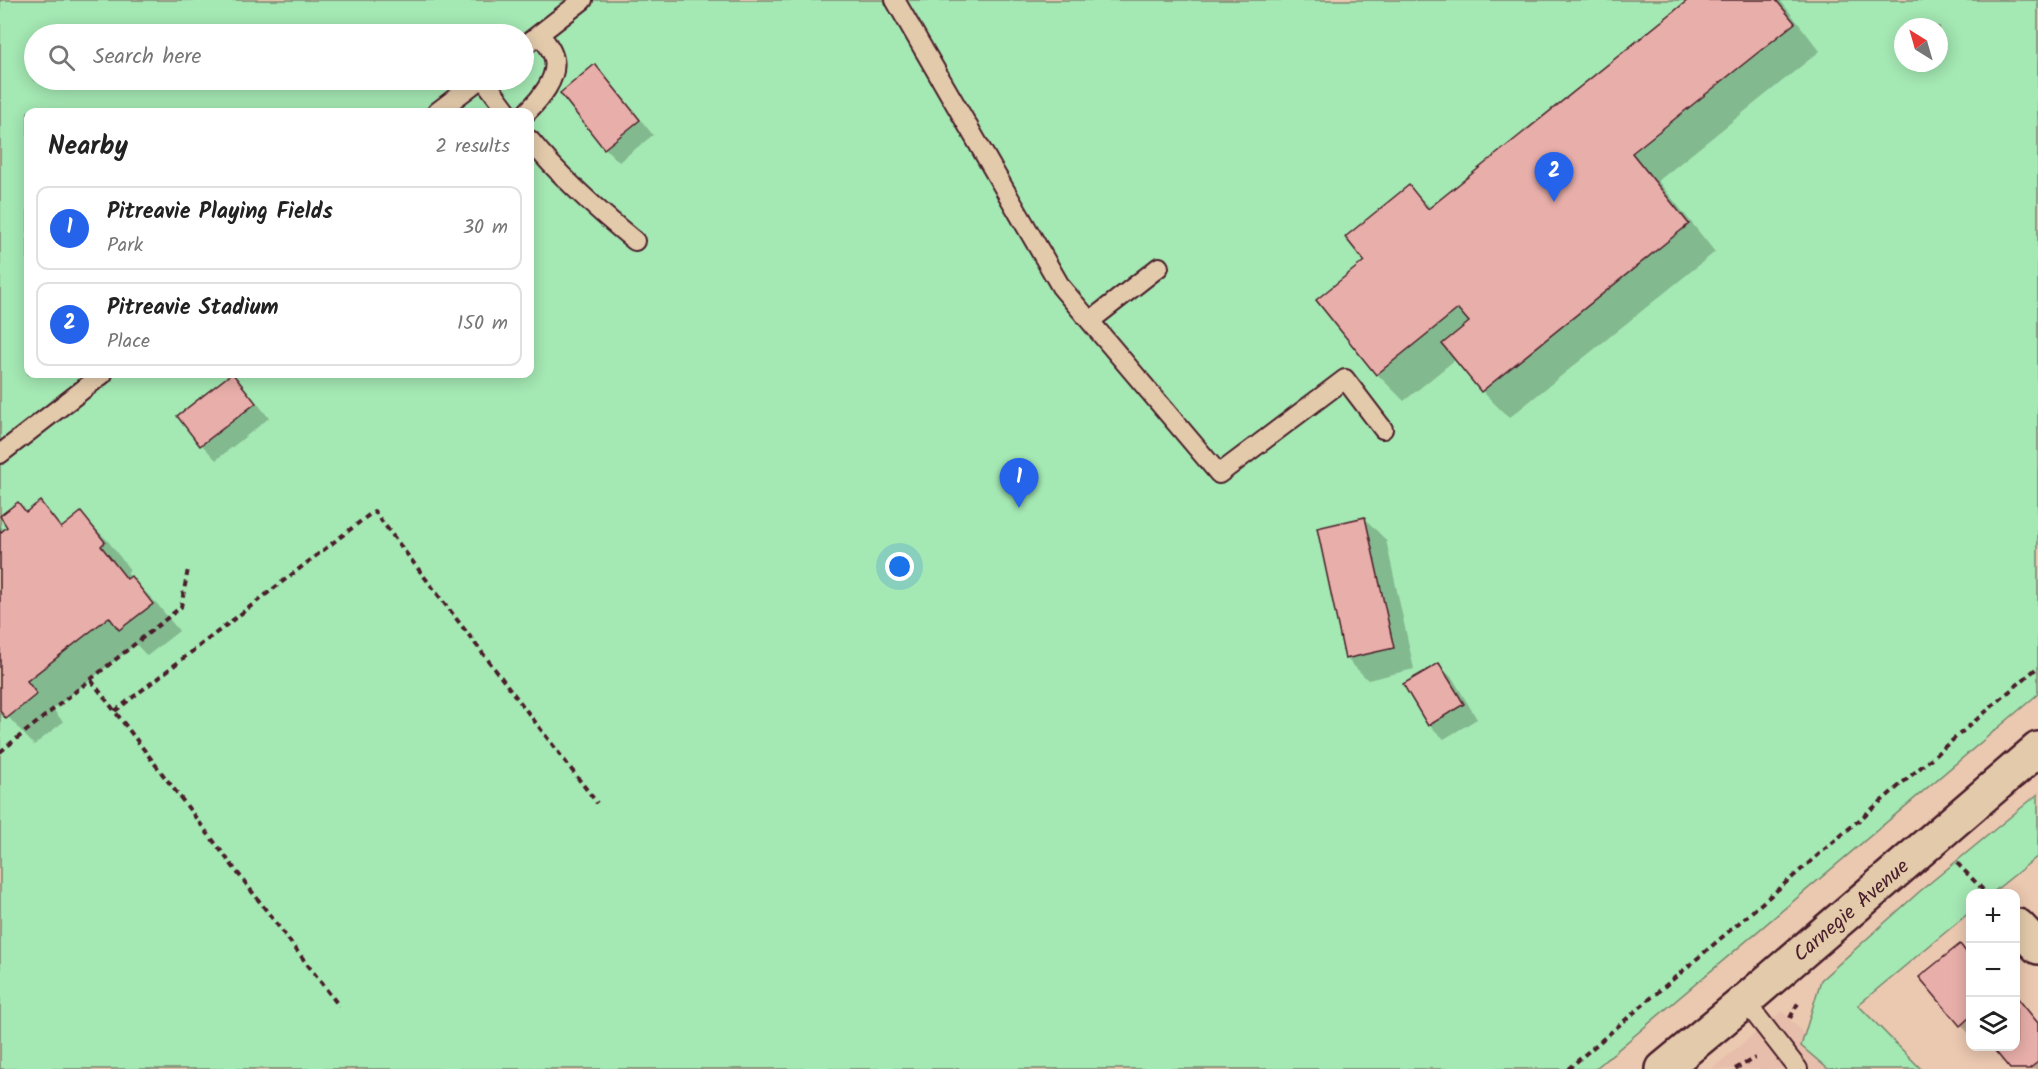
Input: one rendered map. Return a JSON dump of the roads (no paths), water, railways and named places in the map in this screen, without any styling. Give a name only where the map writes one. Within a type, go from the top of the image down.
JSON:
[{"type":"street","name":"Carnegie Avenue","points":[[1663,1069],[2038,749]]},
{"type":"lane","points":[[534,38],[583,0]]},
{"type":"lane","points":[[895,0],[1061,287],[1219,474],[1345,379],[1383,429]]},
{"type":"lane","points":[[531,108],[549,84],[554,70],[554,57],[539,34]]},
{"type":"lane","points":[[443,108],[468,90]]},
{"type":"lane","points":[[490,90],[505,108]]},
{"type":"lane","points":[[534,145],[595,208],[635,241]]},
{"type":"lane","points":[[1090,321],[1159,267]]},
{"type":"lane","points":[[0,454],[98,378]]},
{"type":"lane","points":[[1745,1001],[1798,1069]]},
{"type":"place","name":"Pitreavie Stadium","points":[[1554,202]]},
{"type":"place","name":"Pitreavie Playing Fields","points":[[1019,508]]}]
